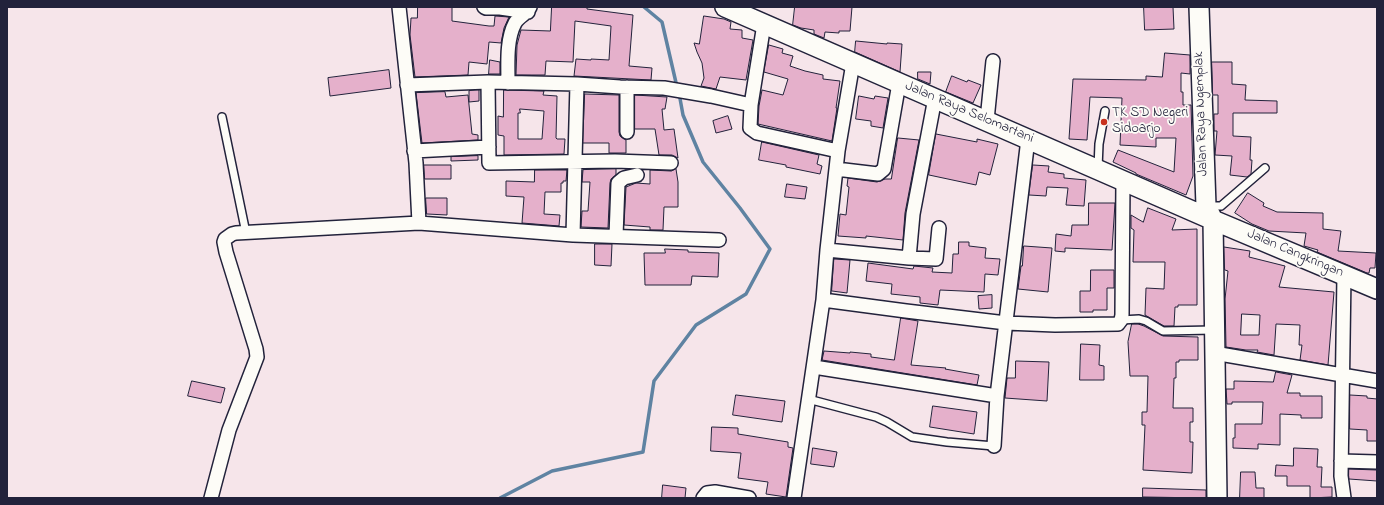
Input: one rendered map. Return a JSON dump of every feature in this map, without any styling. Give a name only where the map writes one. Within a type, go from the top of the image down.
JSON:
[{"type":"main road","name":"Jalan Raya Selomartani","points":[[725,7],[1123,180],[1209,213]]},
{"type":"main road","name":"Jalan Raya Ngemplak","points":[[1199,7],[1214,330],[1217,498]]},
{"type":"main road","name":"Jalan Cangkringan","points":[[1209,213],[1377,289]]},
{"type":"street","points":[[399,7],[414,151],[419,223]]},
{"type":"street","points":[[484,7],[529,9]]},
{"type":"street","points":[[508,82],[508,58],[511,32],[516,21],[529,9]]},
{"type":"street","points":[[764,24],[751,105],[750,128],[758,134],[838,151]]},
{"type":"street","points":[[986,120],[993,61]]},
{"type":"street","points":[[794,498],[823,300],[838,151],[853,63]]},
{"type":"street","points":[[488,82],[489,163],[615,161],[671,163]]},
{"type":"street","points":[[407,85],[508,82],[664,88],[686,91],[751,105]]},
{"type":"street","points":[[836,169],[878,174],[884,169],[899,82]]},
{"type":"street","points":[[573,236],[577,84]]},
{"type":"street","points":[[627,87],[627,132]]},
{"type":"street","points":[[909,258],[914,214],[935,98]]},
{"type":"street","points":[[994,446],[997,396],[1028,139]]},
{"type":"street","points":[[414,151],[489,147]]},
{"type":"street","points":[[616,236],[618,183],[624,178],[637,175]]},
{"type":"street","points":[[823,300],[1006,323],[1055,325],[1118,324],[1121,320],[1123,180]]},
{"type":"street","points":[[211,498],[229,430],[257,357],[256,349],[224,242],[225,239],[232,234],[419,223],[573,236],[719,240]]},
{"type":"street","points":[[827,250],[909,258],[936,259],[939,228]]},
{"type":"street","points":[[1344,275],[1341,461],[1341,476],[1344,498]]},
{"type":"street","points":[[1214,353],[1377,381]]},
{"type":"street","points":[[814,367],[997,396]]},
{"type":"street","points":[[1341,461],[1377,462]]},
{"type":"street","points":[[703,498],[707,493],[716,492],[749,498]]},
{"type":"lane","points":[[1098,169],[1099,144],[1105,111]]},
{"type":"lane","points":[[222,117],[246,233]]},
{"type":"lane","points":[[1209,213],[1221,206],[1265,168]]},
{"type":"lane","points":[[1121,320],[1132,318],[1146,320],[1163,331],[1214,330]]},
{"type":"lane","points":[[808,399],[876,417],[912,437],[994,446]]},
{"type":"building","points":[[418,7],[452,7],[452,21],[489,26],[494,26],[495,16],[509,17],[504,28],[501,43],[489,42],[487,64],[469,62],[468,75],[415,77],[410,35],[411,18],[417,18]]},
{"type":"building","points":[[552,7],[587,7],[587,9],[633,15],[629,66],[652,68],[651,80],[574,76],[576,59],[609,60],[611,26],[575,21],[573,62],[546,61],[545,75],[516,75],[517,45],[521,30],[550,31]]},
{"type":"building","points":[[795,7],[852,7],[850,31],[839,31],[839,33],[825,32],[824,38],[814,34],[814,30],[793,25]]},
{"type":"building","points":[[1144,7],[1173,7],[1174,29],[1145,30]]},
{"type":"building","points":[[704,16],[724,19],[731,22],[730,29],[742,30],[742,38],[753,40],[746,80],[720,77],[716,89],[701,86],[704,78],[702,63],[694,43],[699,44]]},
{"type":"building","points":[[856,41],[902,44],[900,72],[855,52]]},
{"type":"building","points":[[769,45],[783,49],[782,53],[793,56],[790,66],[823,75],[823,79],[840,81],[832,141],[758,124],[762,90],[783,95],[788,79],[764,72]]},
{"type":"building","points":[[1165,53],[1190,55],[1190,74],[1181,73],[1183,105],[1191,105],[1193,176],[1186,195],[1136,174],[1113,162],[1118,150],[1174,172],[1176,138],[1156,138],[1156,147],[1120,145],[1122,98],[1090,97],[1087,140],[1069,139],[1073,79],[1146,80],[1146,76],[1162,77]]},
{"type":"building","points":[[490,60],[500,62],[500,74],[489,74]]},
{"type":"building","points":[[1212,62],[1232,62],[1232,84],[1246,85],[1245,100],[1277,101],[1277,113],[1233,113],[1233,136],[1251,137],[1251,174],[1247,177],[1230,175],[1232,156],[1215,155],[1217,131],[1214,131],[1214,114],[1218,114],[1218,95],[1213,95]]},
{"type":"building","points":[[389,70],[391,88],[330,96],[328,78]]},
{"type":"building","points":[[918,72],[931,72],[930,84],[918,79]]},
{"type":"building","points":[[952,76],[967,82],[968,80],[981,85],[973,103],[946,92]]},
{"type":"building","points":[[479,90],[479,101],[469,102],[469,91]]},
{"type":"building","points":[[504,90],[544,91],[543,95],[557,96],[556,138],[565,139],[564,154],[504,155],[504,136],[498,135],[498,116],[503,117]],"holes":[[[520,109],[544,111],[542,139],[518,139],[518,113],[520,113]]]},
{"type":"building","points":[[445,92],[446,97],[468,95],[472,134],[478,135],[478,140],[422,143],[416,93]]},
{"type":"building","points":[[585,94],[619,95],[619,132],[620,136],[626,140],[626,153],[609,153],[609,143],[583,143]]},
{"type":"building","points":[[635,95],[667,97],[665,109],[662,109],[664,130],[674,129],[678,158],[672,155],[659,155],[655,129],[635,129]]},
{"type":"building","points":[[859,96],[874,99],[875,96],[888,98],[883,128],[871,126],[871,121],[856,119]]},
{"type":"building","points":[[728,116],[732,129],[716,133],[713,121]]},
{"type":"building","points":[[936,134],[977,142],[977,139],[998,144],[990,175],[979,172],[976,185],[929,175]]},
{"type":"building","points":[[898,138],[919,140],[905,213],[903,240],[866,236],[866,238],[838,236],[840,214],[846,215],[849,187],[847,186],[848,178],[877,182],[885,179],[891,179]]},
{"type":"building","points":[[762,142],[819,155],[817,164],[822,166],[820,174],[759,160]]},
{"type":"building","points":[[478,156],[478,160],[451,161],[451,157]]},
{"type":"building","points":[[424,165],[451,165],[451,179],[425,179]]},
{"type":"building","points":[[1033,165],[1049,166],[1048,172],[1064,174],[1064,178],[1086,180],[1084,206],[1066,205],[1068,188],[1047,187],[1046,196],[1029,195]]},
{"type":"building","points":[[616,169],[616,175],[611,179],[610,183],[608,228],[581,227],[582,211],[588,211],[590,182],[582,182],[583,170]]},
{"type":"building","points":[[676,169],[678,182],[678,207],[664,207],[663,230],[650,230],[650,227],[624,225],[626,187],[636,183],[650,184],[650,170],[671,171]]},
{"type":"building","points":[[535,170],[567,170],[566,181],[561,183],[561,192],[545,192],[544,214],[560,215],[559,226],[522,223],[524,197],[506,196],[506,181],[534,182]]},
{"type":"building","points":[[787,184],[807,187],[805,199],[785,197]]},
{"type":"building","points":[[1248,193],[1264,203],[1263,206],[1277,212],[1323,213],[1323,229],[1341,231],[1338,251],[1376,253],[1375,268],[1370,268],[1369,273],[1367,273],[1317,252],[1318,250],[1304,246],[1306,233],[1269,231],[1252,224],[1235,213]]},
{"type":"building","points":[[426,198],[447,198],[447,215],[427,214]]},
{"type":"building","points":[[1089,203],[1115,203],[1112,250],[1065,248],[1065,252],[1055,251],[1056,234],[1071,236],[1072,225],[1088,225]]},
{"type":"building","points":[[1148,208],[1176,219],[1172,230],[1197,229],[1197,305],[1178,305],[1178,307],[1175,307],[1174,326],[1164,326],[1145,315],[1146,288],[1164,289],[1165,262],[1133,262],[1134,230],[1131,228],[1131,215],[1143,222]]},
{"type":"building","points":[[959,242],[969,242],[969,246],[986,248],[985,258],[1000,259],[998,275],[985,274],[984,292],[940,290],[938,305],[920,303],[920,297],[891,294],[892,284],[866,281],[868,263],[913,269],[914,266],[933,268],[932,272],[952,273],[953,254],[958,254]]},
{"type":"building","points":[[595,244],[612,244],[611,266],[595,265]]},
{"type":"building","points":[[1024,246],[1052,248],[1048,292],[1018,289]]},
{"type":"building","points":[[1224,247],[1250,251],[1249,257],[1285,266],[1279,287],[1334,292],[1328,365],[1300,360],[1302,345],[1299,345],[1300,325],[1276,324],[1274,355],[1257,352],[1258,350],[1226,347],[1225,299],[1228,271],[1225,270]],"holes":[[[1242,314],[1260,315],[1259,335],[1241,335]]]},
{"type":"building","points":[[665,249],[688,250],[688,252],[719,253],[718,277],[692,276],[691,285],[645,285],[644,253],[665,253]]},
{"type":"building","points":[[834,259],[850,260],[847,293],[832,291]]},
{"type":"building","points":[[1091,270],[1114,270],[1114,288],[1107,288],[1107,310],[1080,312],[1080,291],[1090,291]]},
{"type":"building","points":[[992,295],[992,308],[979,309],[978,296]]},
{"type":"building","points":[[901,318],[918,321],[911,365],[946,368],[945,369],[979,375],[977,385],[822,360],[824,351],[871,354],[871,357],[894,360]]},
{"type":"building","points":[[1132,324],[1144,326],[1163,336],[1198,337],[1198,360],[1179,360],[1179,362],[1176,362],[1176,378],[1174,378],[1173,408],[1193,408],[1193,422],[1190,422],[1190,442],[1193,442],[1192,473],[1143,470],[1145,425],[1142,425],[1142,412],[1147,412],[1148,376],[1130,376],[1128,342]]},
{"type":"building","points":[[1081,344],[1100,345],[1099,365],[1104,366],[1104,380],[1080,380]]},
{"type":"building","points":[[1016,361],[1049,362],[1047,401],[1005,398],[1007,378],[1015,378]]},
{"type":"building","points":[[1276,372],[1292,375],[1287,393],[1300,393],[1300,396],[1322,396],[1322,418],[1301,418],[1301,415],[1280,414],[1280,445],[1258,444],[1258,449],[1233,448],[1235,424],[1262,424],[1263,402],[1232,402],[1232,404],[1227,404],[1226,389],[1234,389],[1234,381],[1273,382]]},
{"type":"building","points":[[192,381],[225,388],[221,403],[188,396]]},
{"type":"building","points":[[736,395],[785,401],[782,422],[733,415]]},
{"type":"building","points":[[1350,395],[1367,396],[1367,398],[1377,399],[1377,441],[1367,441],[1367,430],[1350,429]]},
{"type":"building","points":[[933,406],[977,412],[974,434],[930,427]]},
{"type":"building","points":[[712,427],[738,428],[738,434],[788,442],[788,447],[793,448],[786,497],[766,494],[768,482],[738,478],[741,453],[711,451]]},
{"type":"building","points":[[813,448],[837,452],[834,467],[811,464]]},
{"type":"building","points":[[1294,448],[1318,449],[1317,467],[1322,467],[1321,487],[1332,487],[1332,497],[1310,498],[1310,486],[1287,486],[1287,476],[1275,476],[1276,465],[1293,466]]},
{"type":"building","points":[[1349,469],[1377,470],[1377,481],[1349,479]]},
{"type":"building","points":[[1241,472],[1255,472],[1256,488],[1264,488],[1264,498],[1240,498]]},
{"type":"building","points":[[663,485],[686,488],[685,498],[662,498]]},
{"type":"building","points":[[1143,488],[1206,490],[1206,498],[1143,497]]},
{"type":"waterway","points":[[644,7],[662,22],[677,87]]},
{"type":"waterway","points":[[500,498],[552,471],[643,452],[654,381],[696,325],[746,294],[770,249],[740,208],[703,162],[683,115],[679,93]]},
{"type":"place","name":"TK SD Negeri Sidoarjo","points":[[1104,122]]}]
